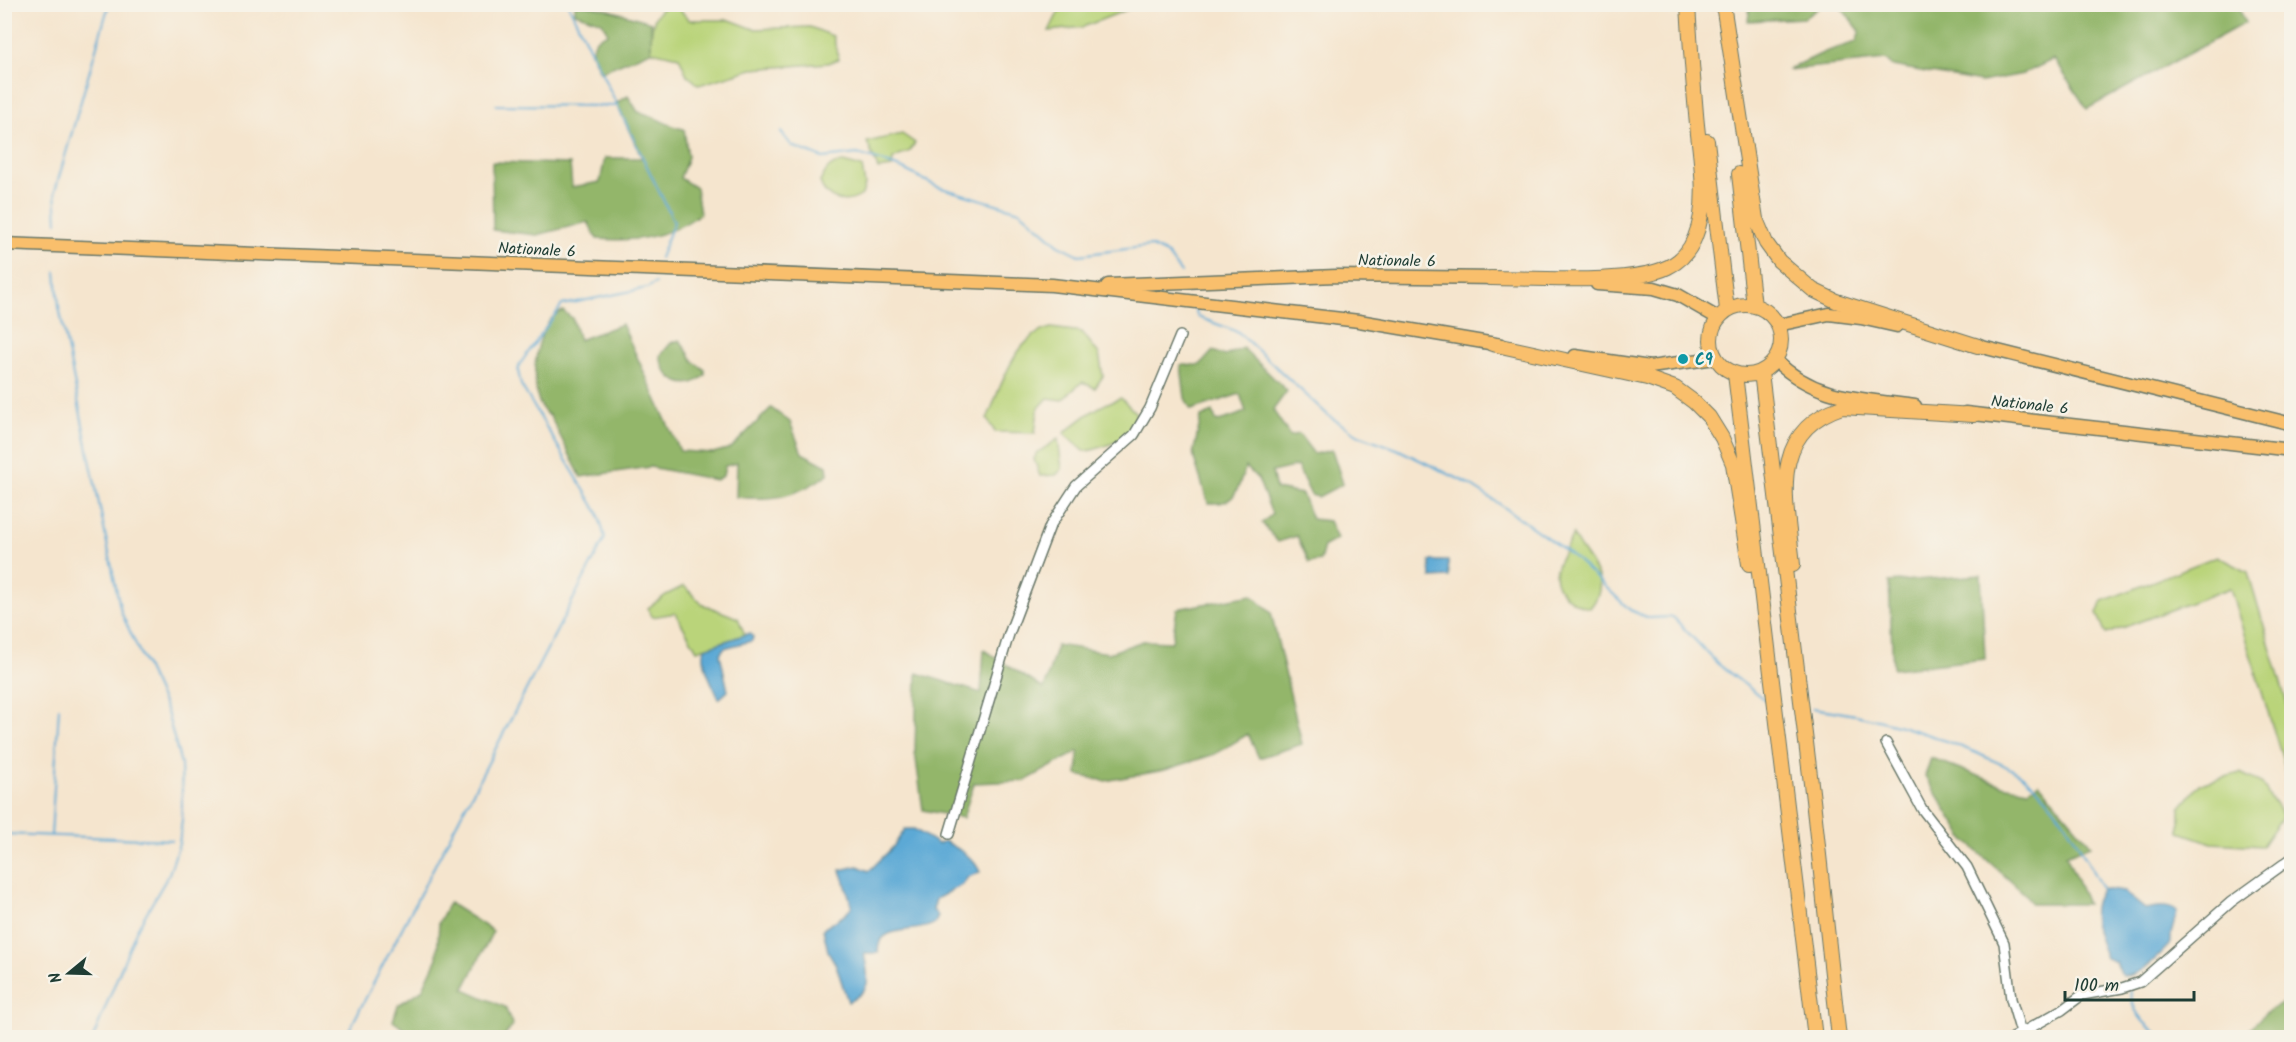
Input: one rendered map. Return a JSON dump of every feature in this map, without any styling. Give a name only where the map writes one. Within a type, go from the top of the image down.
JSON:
[{"type":"highway","points":[[1490,278],[1623,277],[1648,274],[1668,267],[1684,256],[1697,229],[1702,182],[1690,4]]},
{"type":"highway","points":[[1690,4],[1723,314],[1711,338],[1715,358],[1735,374],[1752,375],[1761,372],[1775,360],[1781,337],[1778,325],[1764,310],[1745,305],[1723,314]]},
{"type":"highway","points":[[1721,4],[1754,306]]},
{"type":"highway","points":[[1721,4],[1756,219],[1766,243],[1779,261],[1812,290],[1836,301],[1978,346]]},
{"type":"highway","points":[[1492,344],[1647,378],[1675,388],[1709,417],[1722,438],[1733,464],[1787,800]]},
{"type":"highway","points":[[1761,372],[1813,800],[1839,1038]]},
{"type":"highway","points":[[1735,374],[1815,1038]]},
{"type":"highway","points":[[1813,800],[1785,479],[1788,458],[1797,437],[1813,421],[1826,412],[1842,406],[1974,415]]},
{"type":"main road","name":"Nationale 6","points":[[4,244],[1068,286],[1336,276],[1490,278],[1654,288],[1678,295],[1723,314]]},
{"type":"main road","name":"Nationale 6","points":[[1068,286],[1359,321],[1492,344],[1650,367],[1715,358]]},
{"type":"main road","points":[[1778,325],[1829,314],[1861,318],[2292,424]]},
{"type":"main road","name":"Nationale 6","points":[[1775,360],[1797,379],[1820,391],[1974,415],[2292,450]]},
{"type":"street","points":[[949,834],[1009,634],[1050,526],[1076,486],[1134,435],[1150,408],[1180,336]]},
{"type":"street","points":[[1886,742],[1917,801],[1967,867],[2004,943],[2017,1035],[2082,995],[2122,988],[2140,982],[2231,903],[2292,858]]},
{"type":"green space","points":[[675,4],[689,20],[730,20],[754,29],[810,27],[833,36],[839,59],[828,63],[752,69],[699,85],[687,75],[679,57],[651,51],[652,29],[656,15],[667,6]]},
{"type":"green space","points":[[1750,4],[1823,5],[1804,18],[1748,21]]},
{"type":"green space","points":[[2238,4],[2245,23],[2087,109],[2054,59],[2023,74],[1981,82],[1893,66],[1885,60],[1787,70],[1825,52],[1856,42],[1860,31],[1839,5]]},
{"type":"green space","points":[[575,5],[603,8],[651,22],[651,51],[600,72],[591,53],[596,39],[608,33],[602,22],[575,13]]},
{"type":"green space","points":[[1069,5],[1139,5],[1083,27],[1049,31],[1059,11]]},
{"type":"green space","points":[[628,96],[638,112],[684,129],[688,157],[680,178],[696,188],[700,214],[664,233],[638,239],[597,239],[588,222],[537,235],[493,230],[492,162],[570,164],[572,187],[600,182],[605,158],[642,158],[616,103]]},
{"type":"green space","points":[[902,134],[915,143],[910,151],[893,159],[892,167],[878,169],[867,142]]},
{"type":"green space","points":[[843,162],[862,167],[865,185],[862,195],[843,201],[827,194],[820,182],[828,168]]},
{"type":"green space","points":[[563,311],[572,318],[579,340],[622,324],[680,451],[713,453],[731,448],[771,408],[790,422],[802,453],[827,466],[828,474],[806,488],[774,498],[736,497],[737,463],[725,466],[723,476],[716,480],[650,467],[581,477],[550,416],[542,408],[537,396],[535,380],[539,345],[544,330],[553,318]]},
{"type":"green space","points":[[1051,328],[1082,332],[1099,354],[1103,376],[1095,388],[1082,382],[1062,400],[1048,398],[1038,409],[1035,433],[995,432],[987,419],[1010,364],[1027,341]]},
{"type":"green space","points":[[680,340],[694,362],[705,370],[705,375],[698,381],[683,383],[671,377],[666,371],[660,356],[671,343]]},
{"type":"green space","points":[[1243,348],[1287,391],[1273,410],[1290,436],[1299,434],[1314,454],[1332,450],[1343,484],[1318,497],[1311,495],[1297,466],[1272,472],[1276,489],[1302,494],[1312,519],[1329,521],[1337,539],[1324,546],[1320,561],[1309,563],[1297,536],[1278,542],[1262,523],[1272,514],[1258,479],[1246,467],[1238,488],[1231,498],[1225,502],[1208,503],[1193,455],[1201,417],[1213,412],[1216,421],[1246,412],[1240,394],[1191,410],[1185,398],[1181,365],[1200,365],[1213,351],[1225,356]]},
{"type":"green space","points":[[1121,398],[1136,413],[1134,435],[1084,451],[1064,433],[1098,408]]},
{"type":"green space","points":[[1058,439],[1062,469],[1056,475],[1040,476],[1034,459],[1037,453]]},
{"type":"green space","points":[[1573,535],[1599,579],[1597,597],[1590,608],[1577,604],[1565,595],[1560,590],[1555,576],[1557,565]]},
{"type":"green space","points":[[2217,556],[2248,572],[2291,717],[2291,787],[2230,588],[2106,634],[2097,613],[2103,601]]},
{"type":"green space","points":[[1981,575],[1985,659],[1893,669],[1889,582]]},
{"type":"green space","points":[[684,586],[702,604],[738,618],[745,635],[697,650],[675,613],[652,617],[648,608]]},
{"type":"green space","points":[[1252,595],[1271,613],[1302,744],[1259,758],[1248,734],[1215,754],[1165,770],[1105,781],[1077,775],[1079,751],[1025,781],[974,783],[963,818],[923,810],[915,752],[917,673],[981,693],[984,650],[1044,689],[1057,645],[1109,653],[1143,641],[1172,642],[1177,609]]},
{"type":"green space","points":[[1931,758],[2002,785],[2029,790],[2039,783],[2091,845],[2066,855],[2087,904],[2031,904],[2026,895],[1966,841],[1925,776]]},
{"type":"green space","points":[[2240,773],[2261,783],[2283,816],[2262,846],[2212,843],[2180,832],[2180,808],[2200,784]]},
{"type":"green space","points":[[449,903],[493,931],[464,989],[505,1007],[513,1026],[503,1037],[415,1037],[393,1021],[398,1005],[422,990],[437,958],[439,922]]},
{"type":"green space","points":[[2291,997],[2291,1037],[2242,1037],[2265,1013]]},
{"type":"water","points":[[1430,561],[1448,561],[1449,577],[1431,578]]},
{"type":"water","points":[[750,633],[753,637],[752,641],[724,648],[720,654],[728,691],[719,699],[704,660],[705,648]]},
{"type":"water","points":[[905,829],[914,829],[938,844],[944,841],[955,847],[970,858],[980,872],[968,877],[962,885],[936,899],[933,910],[938,916],[935,923],[891,933],[879,943],[878,953],[864,953],[868,976],[866,988],[848,1002],[836,965],[828,951],[823,929],[846,914],[852,906],[841,870],[858,866],[869,871],[893,847]]},
{"type":"water","points":[[2102,889],[2124,892],[2145,909],[2166,907],[2177,912],[2171,943],[2149,965],[2136,973],[2122,976],[2116,962],[2106,958],[2096,932],[2093,914],[2097,897]]},
{"type":"waterway","points":[[57,222],[55,191],[109,4]]},
{"type":"waterway","points":[[568,4],[674,222],[660,258]]},
{"type":"waterway","points":[[2281,102],[2292,96]]},
{"type":"waterway","points":[[496,105],[617,106]]},
{"type":"waterway","points":[[781,132],[792,146],[823,158],[857,154],[903,169],[938,187],[1020,211],[1059,245],[1079,255],[1150,246],[1167,254],[1181,273]]},
{"type":"waterway","points":[[56,272],[59,307],[121,612],[167,712],[181,764],[182,820],[179,844],[169,874],[136,931],[93,1038]]},
{"type":"waterway","points":[[345,1038],[605,538],[598,513],[521,385],[518,371],[520,364],[562,305],[647,288],[656,283]]},
{"type":"waterway","points":[[1195,309],[1198,317],[1238,332],[1330,417],[1359,435],[1397,449],[1467,483],[1574,557],[1630,610],[1649,618],[1673,617],[1718,664],[1765,700]]},
{"type":"waterway","points":[[51,836],[59,708]]},
{"type":"waterway","points":[[1812,708],[1856,715],[1917,731],[1979,754],[2019,773],[2037,788],[2059,814],[2102,889]]},
{"type":"waterway","points":[[4,834],[172,840]]},
{"type":"waterway","points":[[2130,988],[2133,1005],[2141,1018],[2166,1038]]},
{"type":"place","name":"C9","points":[[1683,359]]}]
